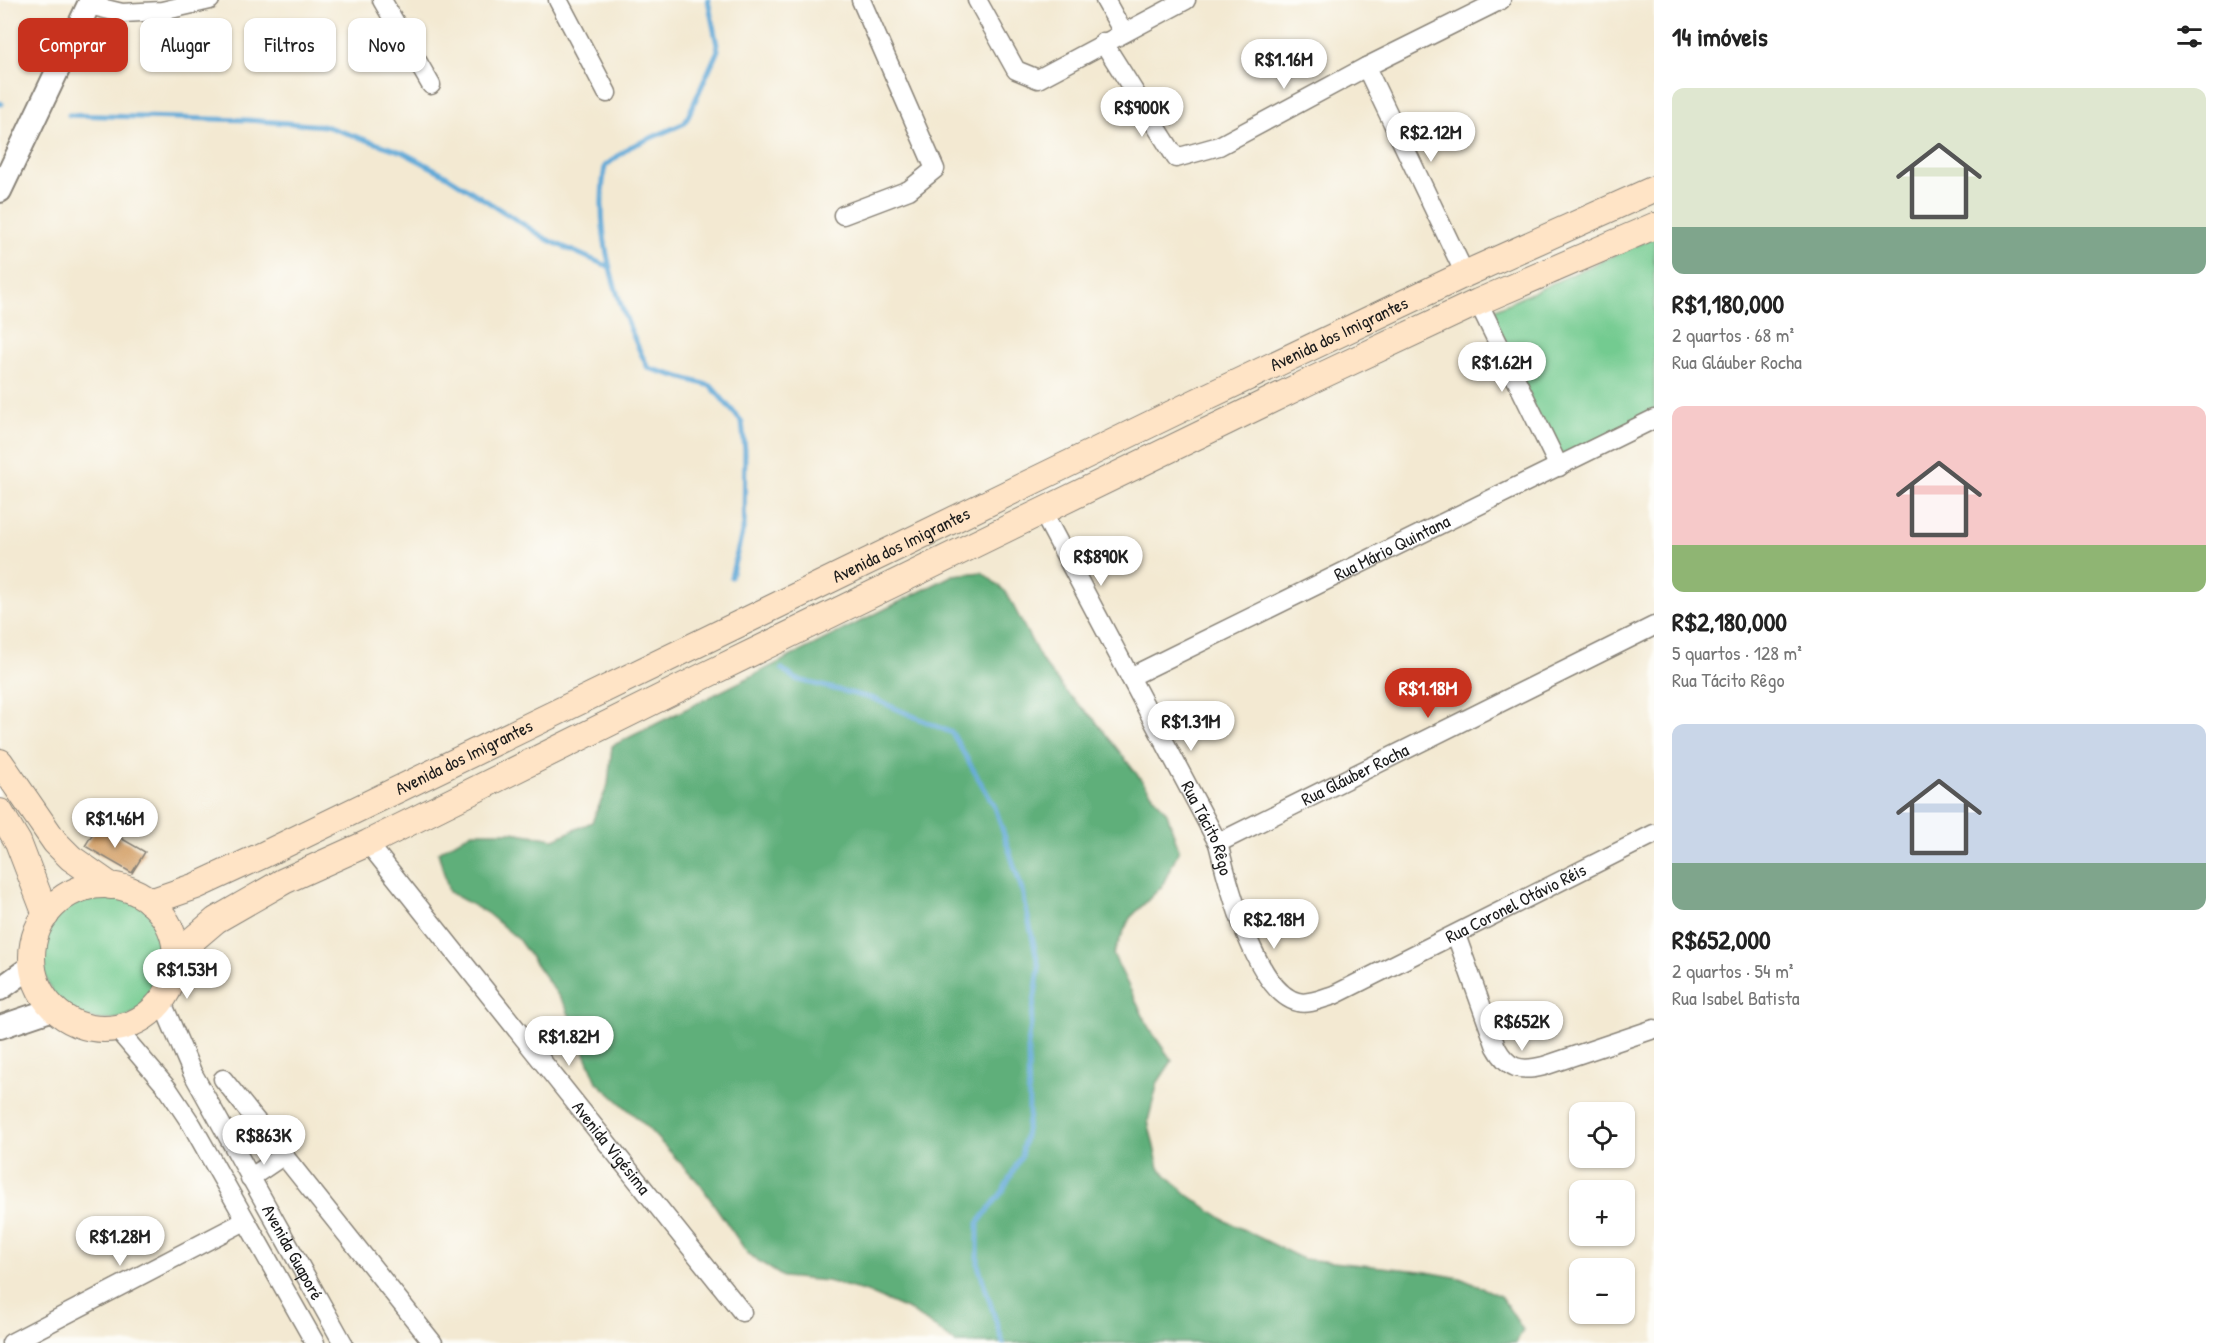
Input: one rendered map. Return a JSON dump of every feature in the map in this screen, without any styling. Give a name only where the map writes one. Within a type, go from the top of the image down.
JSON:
[{"type":"main road","name":"Avenida dos Imigrantes","points":[[150,902],[196,886],[262,855],[1465,274],[1654,189]]},
{"type":"main road","name":"Avenida dos Imigrantes","points":[[176,954],[216,920],[256,896],[368,843],[714,670],[1478,302],[1654,226]]},
{"type":"main road","points":[[0,762],[55,842],[71,858],[111,885],[131,891],[150,902],[163,916],[172,935],[176,954],[174,974],[161,1000],[138,1021],[116,1028],[94,1028],[72,1022],[53,1009],[39,990],[32,966],[32,945],[46,915],[69,894],[89,887],[111,885]]},
{"type":"main road","points":[[1,815],[18,842],[46,915]]},
{"type":"street","points":[[0,191],[90,2],[122,13],[162,11],[210,0]]},
{"type":"street","points":[[382,0],[431,86]]},
{"type":"street","points":[[558,0],[607,93]]},
{"type":"street","points":[[843,215],[909,190],[935,169],[861,0]]},
{"type":"street","points":[[977,0],[1016,70],[1038,79],[1103,42],[1186,0]]},
{"type":"street","points":[[1105,0],[1123,32]]},
{"type":"street","points":[[1103,42],[1176,158],[1219,146],[1366,67],[1501,0]]},
{"type":"street","points":[[1366,67],[1465,274]]},
{"type":"street","points":[[1478,302],[1559,467]]},
{"type":"street","name":"Rua Mário Quintana","points":[[1130,677],[1654,419]]},
{"type":"street","name":"Rua Tácito Rêgo","points":[[1042,511],[1218,843],[1229,892],[1244,930],[1266,972],[1287,998],[1299,1003],[1312,1002],[1334,995],[1378,974]]},
{"type":"street","name":"Rua Gláuber Rocha","points":[[1218,843],[1654,627]]},
{"type":"street","name":"Rua Coronel Otávio Réis","points":[[1378,974],[1654,834]]},
{"type":"street","name":"Avenida Vigésima","points":[[368,843],[742,1312]]},
{"type":"street","points":[[1456,935],[1496,1047],[1503,1059],[1516,1069],[1528,1070],[1544,1066],[1654,1029]]},
{"type":"street","points":[[0,990],[32,966]]},
{"type":"street","name":"Avenida Guaporé","points":[[161,1000],[192,1072],[343,1343]]},
{"type":"street","points":[[0,1027],[53,1009]]},
{"type":"street","name":"Avenida Guaporé","points":[[116,1028],[168,1089],[192,1125],[311,1336]]},
{"type":"street","points":[[223,1079],[433,1343]]},
{"type":"street","points":[[250,1178],[284,1155]]},
{"type":"street","points":[[11,1343],[245,1221]]},
{"type":"street","points":[[311,1336],[327,1316]]},
{"type":"green space","points":[[1654,237],[1654,415],[1559,463],[1485,314]]},
{"type":"green space","points":[[982,572],[1006,592],[1042,661],[1066,692],[1094,719],[1167,813],[1179,850],[1162,886],[1130,918],[1113,954],[1149,1028],[1172,1061],[1158,1082],[1148,1121],[1159,1168],[1188,1195],[1226,1221],[1303,1259],[1421,1271],[1460,1278],[1501,1296],[1523,1330],[1516,1343],[956,1343],[911,1311],[867,1292],[827,1281],[783,1277],[748,1254],[700,1184],[643,1123],[597,1082],[565,1005],[518,939],[487,913],[449,892],[438,852],[472,832],[512,832],[554,839],[592,822],[608,785],[612,746],[953,575]]},
{"type":"green space","points":[[105,894],[129,899],[149,913],[163,933],[168,957],[163,981],[149,1001],[129,1015],[105,1020],[81,1015],[61,1001],[47,981],[42,957],[47,933],[61,913],[81,899]]},
{"type":"building","points":[[98,825],[145,852],[132,873],[85,846]]},
{"type":"waterway","points":[[708,0],[718,50],[685,123],[630,147],[605,166],[602,218],[610,270],[627,320],[648,368],[711,386],[742,422],[745,450],[744,525],[731,577]]},
{"type":"waterway","points":[[69,115],[248,120],[325,126],[402,152],[444,174],[548,240],[607,266]]},
{"type":"waterway","points":[[782,669],[795,679],[874,699],[952,733],[995,807],[1022,890],[1039,968],[1028,1045],[1029,1116],[1021,1156],[1003,1191],[978,1223],[978,1265],[1003,1343]]}]
